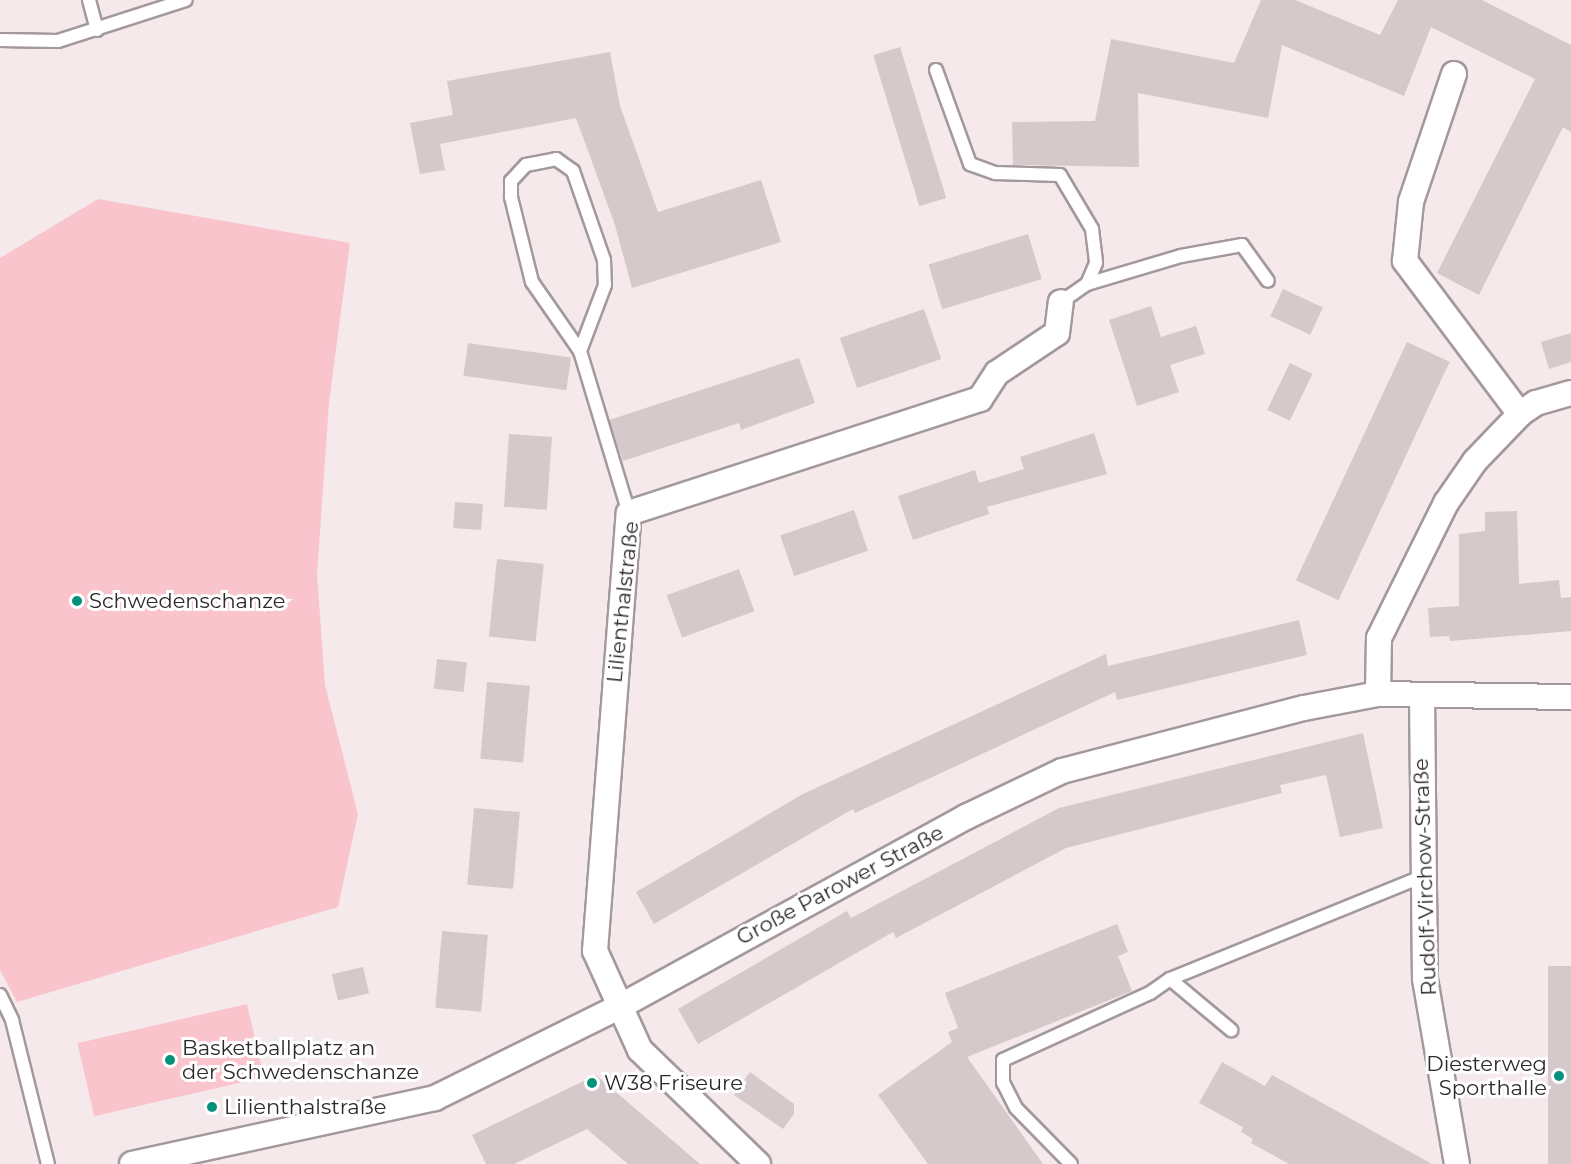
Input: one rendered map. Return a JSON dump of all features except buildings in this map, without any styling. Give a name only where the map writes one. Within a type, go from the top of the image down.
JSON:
[{"type":"street","points":[[1454,74],[1411,201],[1405,261],[1520,414]]},
{"type":"street","name":"Lilienthalstraße","points":[[758,1164],[640,1050],[595,951],[594,917],[629,513],[980,399],[997,373],[1057,333],[1061,302]]},
{"type":"street","points":[[1378,693],[1379,638],[1394,603],[1446,503],[1475,461],[1520,414],[1536,403],[1571,393]]},
{"type":"street","name":"Große Parower Straße","points":[[132,1164],[435,1098],[619,1007],[966,817],[1062,771],[1304,708],[1378,693],[1571,697]]},
{"type":"street","name":"Rudolf-Virchow-Straße","points":[[1422,695],[1421,877],[1425,979],[1457,1164]]},
{"type":"lane","points":[[89,0],[97,30]]},
{"type":"lane","points":[[0,40],[58,41],[186,0]]},
{"type":"lane","points":[[936,70],[970,164],[995,173],[1060,175],[1092,229],[1096,262],[1087,284]]},
{"type":"lane","points":[[580,351],[604,285],[604,260],[573,171],[555,159],[526,165],[511,181],[511,197],[532,282],[580,351],[629,513]]},
{"type":"lane","points":[[1061,302],[1087,284],[1180,256],[1242,246],[1268,281]]},
{"type":"lane","points":[[1071,1164],[1016,1108],[1003,1083],[1003,1060],[1149,993],[1170,979],[1421,877]]},
{"type":"lane","points":[[1170,979],[1231,1029]]},
{"type":"lane","points":[[0,995],[12,1020],[48,1164]]},
{"type":"shaded area","points":[[98,199],[350,243],[329,403],[317,574],[325,685],[358,814],[338,907],[17,1002],[0,970],[0,258]]},
{"type":"shaded area","name":"Basketballplatz an der Schwedenschanze","points":[[247,1004],[264,1077],[94,1116],[77,1043]]},
{"type":"place","name":"Schwedenschanze","points":[[77,601]]},
{"type":"place","name":"Basketballplatz an der Schwedenschanze","points":[[170,1060]]},
{"type":"place","name":"Diesterweg Sporthalle","points":[[1559,1076]]},
{"type":"place","name":"W38 Friseure","points":[[592,1083]]},
{"type":"place","name":"Lilienthalstraße","points":[[212,1107]]}]
